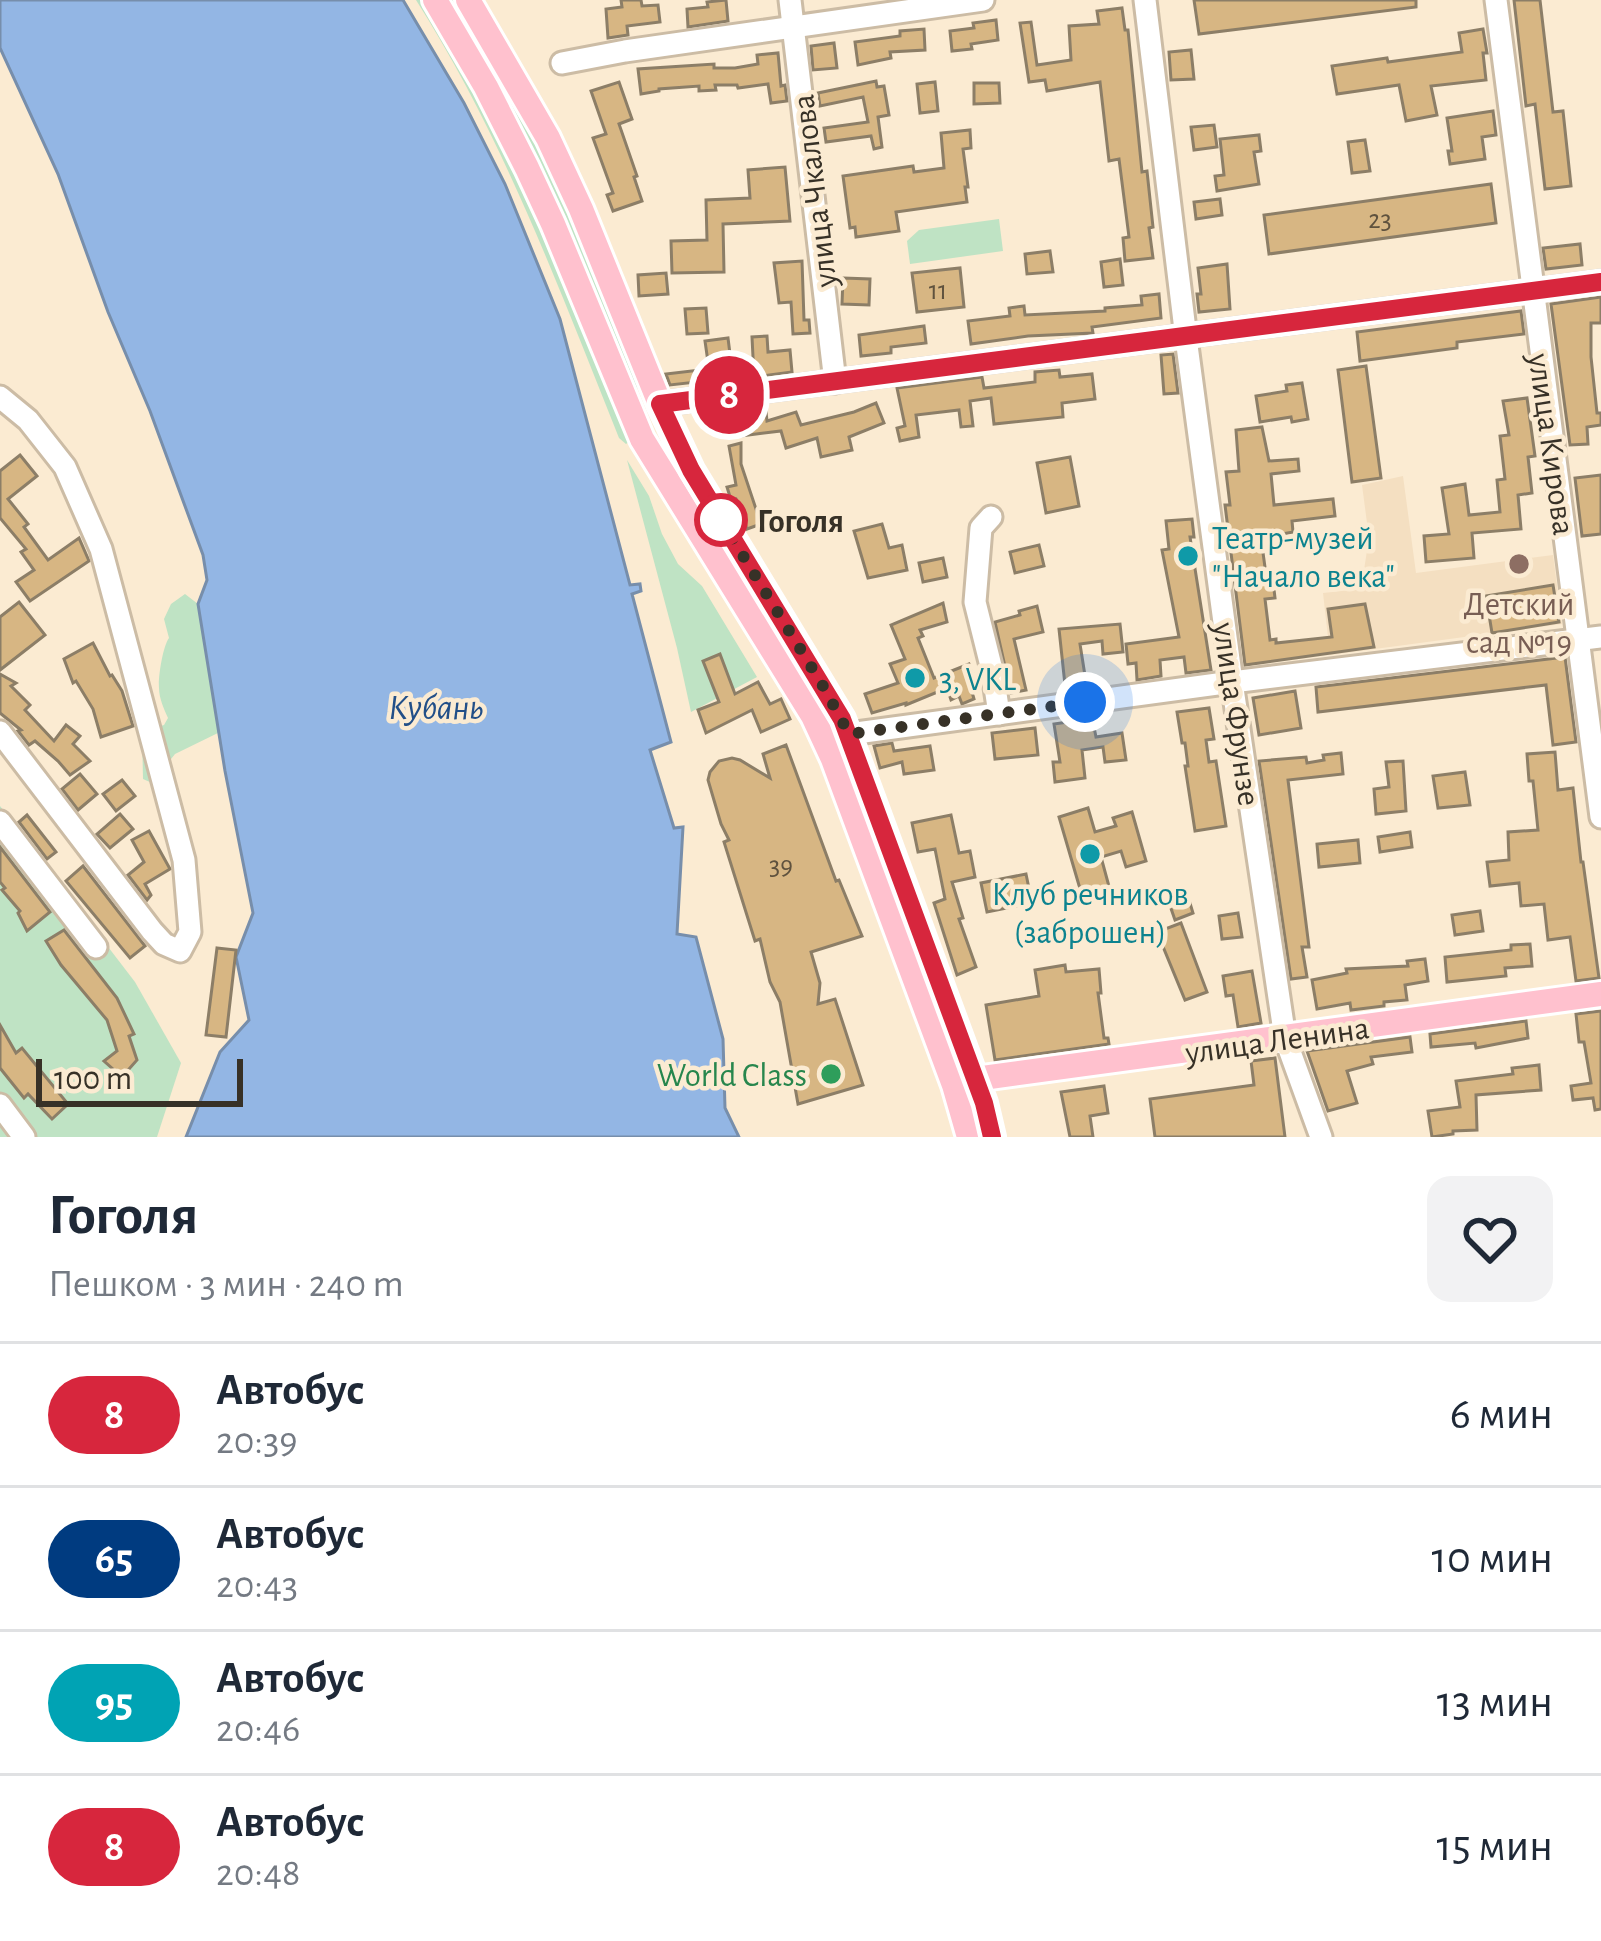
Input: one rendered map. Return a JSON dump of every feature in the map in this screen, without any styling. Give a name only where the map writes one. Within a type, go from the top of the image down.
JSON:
[{"type":"main road","points":[[435,0],[486,88],[553,224],[631,414],[660,470],[813,716],[992,1137]]},
{"type":"main road","points":[[469,0],[548,138],[691,470],[849,734],[965,1082],[969,1137]]},
{"type":"main road","points":[[631,414],[660,404]]},
{"type":"main road","name":"улица Ленина","points":[[965,1082],[1601,994]]},
{"type":"street","name":"улица Чкалова","points":[[790,0],[836,382]]},
{"type":"street","points":[[562,63],[983,0]]},
{"type":"street","name":"улица Фрунзе","points":[[1145,0],[1232,682],[1285,1038],[1321,1137]]},
{"type":"street","name":"улица Кирова","points":[[1496,0],[1533,292],[1591,639],[1601,817]]},
{"type":"street","points":[[660,404],[1601,282]]},
{"type":"street","points":[[0,397],[28,420],[65,467],[101,549],[184,860],[190,932],[180,951],[164,944],[152,931],[0,732]]},
{"type":"street","points":[[991,517],[981,528],[975,602],[999,714]]},
{"type":"street","points":[[849,734],[1591,639]]},
{"type":"street","points":[[0,822],[96,947]]},
{"type":"street","points":[[0,1106],[24,1137]]},
{"type":"shaded area","name":"Детский сад №19","points":[[1403,476],[1416,573],[1553,555],[1562,624],[1330,655],[1323,593],[1361,589],[1369,538],[1362,485]]},
{"type":"green space","points":[[416,0],[427,0],[523,178],[632,440],[626,444],[619,438],[503,159]]},
{"type":"green space","points":[[443,0],[461,0],[558,177],[640,382],[635,390]]},
{"type":"green space","points":[[999,219],[1003,251],[910,264],[907,241],[919,230]]},
{"type":"green space","points":[[627,460],[649,496],[678,564],[702,586],[757,677],[691,712],[677,648]]},
{"type":"green space","points":[[185,594],[198,604],[220,732],[175,754],[152,783],[143,779],[142,732],[164,725],[168,718],[159,688],[169,638],[164,619],[171,604]]},
{"type":"green space","points":[[0,806],[135,982],[181,1063],[157,1137],[0,1137]]},
{"type":"water","name":"Кубань","points":[[0,0],[403,0],[505,184],[560,319],[630,585],[640,584],[641,591],[632,594],[671,742],[650,750],[674,828],[683,827],[677,934],[696,937],[723,1039],[725,1108],[739,1137],[186,1137],[220,1052],[249,1020],[236,957],[253,913],[198,604],[207,580],[203,555],[58,174],[0,48]]},
{"type":"building","points":[[621,0],[658,5],[660,22],[627,26],[628,35],[608,38],[606,9],[622,7]]},
{"type":"building","points":[[726,0],[728,21],[688,27],[687,9]]},
{"type":"building","points":[[1194,0],[1416,0],[1416,7],[1199,34]]},
{"type":"building","points":[[1514,0],[1540,0],[1553,112],[1563,111],[1571,186],[1545,189],[1535,104],[1526,106]]},
{"type":"building","points":[[1122,8],[1153,227],[1149,228],[1153,258],[1125,261],[1123,238],[1129,237],[1119,159],[1109,161],[1100,82],[1047,91],[1045,80],[1029,82],[1020,23],[1031,22],[1037,65],[1071,60],[1069,26],[1099,24],[1097,11]]},
{"type":"building","points":[[996,20],[998,40],[952,51],[950,31]]},
{"type":"building","points":[[924,29],[925,50],[890,52],[891,58],[858,65],[855,42]]},
{"type":"building","points":[[1483,29],[1486,80],[1431,86],[1437,115],[1406,121],[1399,85],[1337,94],[1332,66],[1462,52],[1459,33]]},
{"type":"building","points":[[834,43],[837,68],[813,70],[811,46]]},
{"type":"building","points":[[1191,50],[1194,79],[1171,80],[1169,52]]},
{"type":"building","points":[[778,53],[787,101],[771,103],[768,84],[641,94],[638,69],[714,64],[714,68],[735,68],[758,64],[757,55]]},
{"type":"building","points":[[876,81],[877,87],[884,86],[889,115],[878,117],[882,147],[874,149],[871,136],[826,142],[824,128],[868,122],[863,97],[820,106],[818,93]]},
{"type":"building","points":[[619,82],[632,119],[619,124],[642,201],[613,211],[607,195],[613,193],[593,138],[606,134],[591,91]]},
{"type":"building","points":[[935,82],[938,111],[920,113],[917,84]]},
{"type":"building","points":[[974,83],[999,83],[1000,103],[974,104]]},
{"type":"building","points":[[1493,111],[1496,135],[1482,137],[1485,159],[1450,164],[1447,118]]},
{"type":"building","points":[[1214,125],[1217,147],[1194,150],[1191,127]]},
{"type":"building","points":[[970,130],[971,148],[963,149],[967,202],[896,212],[899,231],[856,237],[855,227],[850,228],[843,176],[913,166],[914,172],[944,168],[941,133]]},
{"type":"building","points":[[1259,135],[1261,151],[1254,152],[1259,184],[1217,191],[1215,176],[1224,175],[1220,139]]},
{"type":"building","points":[[1365,140],[1370,171],[1352,173],[1348,142]]},
{"type":"building","points":[[785,167],[790,221],[723,224],[724,272],[672,273],[671,241],[707,240],[706,200],[750,198],[748,170]]},
{"type":"building","points":[[1491,184],[1496,223],[1269,254],[1264,215]]},
{"type":"building","points":[[1220,199],[1222,215],[1196,219],[1194,202]]},
{"type":"building","points":[[1580,244],[1582,265],[1546,269],[1543,248]]},
{"type":"building","points":[[1050,251],[1053,272],[1027,274],[1025,254]]},
{"type":"building","points":[[1120,259],[1123,285],[1104,287],[1101,262]]},
{"type":"building","points":[[802,261],[804,320],[809,320],[810,333],[793,334],[791,302],[779,303],[774,263]]},
{"type":"building","points":[[1227,264],[1230,309],[1199,312],[1198,268]]},
{"type":"building","points":[[960,268],[964,307],[917,312],[912,273]]},
{"type":"building","points":[[666,273],[668,294],[639,296],[638,275]]},
{"type":"building","points":[[843,278],[870,279],[869,305],[842,304]]},
{"type":"building","points":[[1159,294],[1161,318],[1092,327],[1093,333],[971,344],[968,321],[1010,316],[1009,308],[1024,306],[1025,315],[1105,311],[1142,305],[1141,296]]},
{"type":"building","points":[[1601,297],[1601,323],[1591,323],[1591,357],[1601,425],[1587,427],[1588,444],[1570,445],[1551,304]]},
{"type":"building","points":[[706,308],[708,333],[687,334],[685,309]]},
{"type":"building","points":[[1521,311],[1524,334],[1360,361],[1357,332]]},
{"type":"building","points":[[924,326],[926,343],[861,356],[859,335]]},
{"type":"building","points":[[767,336],[768,352],[790,350],[792,372],[754,377],[752,337]]},
{"type":"building","points":[[728,338],[733,378],[670,385],[666,374],[709,369],[705,341]]},
{"type":"building","points":[[1173,354],[1178,393],[1164,394],[1161,355]]},
{"type":"building","points":[[1366,366],[1381,478],[1352,482],[1338,370]]},
{"type":"building","points":[[1059,370],[1060,377],[1092,374],[1095,399],[1062,403],[1063,417],[994,424],[991,398],[970,401],[973,426],[961,427],[959,410],[916,415],[919,437],[900,441],[897,428],[905,426],[897,388],[982,377],[984,388],[1035,382],[1035,372]]},
{"type":"building","points":[[1302,383],[1308,419],[1260,422],[1256,396],[1287,391],[1286,385]]},
{"type":"building","points":[[1527,398],[1535,456],[1528,457],[1532,493],[1518,495],[1521,529],[1472,533],[1474,558],[1426,562],[1424,536],[1449,534],[1442,488],[1465,484],[1469,515],[1500,512],[1497,480],[1505,479],[1500,436],[1509,435],[1503,401]]},
{"type":"building","points":[[876,403],[884,423],[849,437],[852,450],[821,457],[817,438],[786,448],[781,431],[740,436],[738,431],[757,425],[756,413],[766,412],[767,421],[796,412],[801,425]]},
{"type":"building","points":[[1262,427],[1269,461],[1298,459],[1299,471],[1271,474],[1274,505],[1333,499],[1335,516],[1292,521],[1293,532],[1261,538],[1267,582],[1273,581],[1275,598],[1265,599],[1270,640],[1332,637],[1328,609],[1365,604],[1374,647],[1245,665],[1225,505],[1230,505],[1226,472],[1239,471],[1236,430]]},
{"type":"building","points":[[741,443],[741,464],[761,524],[747,529],[727,487],[736,485],[729,446]]},
{"type":"building","points":[[20,455],[37,476],[8,499],[28,524],[24,527],[48,560],[79,538],[89,561],[30,601],[16,582],[34,570],[21,552],[26,549],[0,518],[0,471]]},
{"type":"building","points":[[1070,457],[1079,506],[1046,513],[1037,463]]},
{"type":"building","points":[[1601,475],[1601,534],[1582,536],[1575,478]]},
{"type":"building","points":[[1192,519],[1194,537],[1190,537],[1211,670],[1186,673],[1184,657],[1160,660],[1161,676],[1137,680],[1136,663],[1128,664],[1126,644],[1179,637],[1162,550],[1169,549],[1166,521]]},
{"type":"building","points":[[882,524],[889,548],[902,545],[907,570],[868,578],[854,531]]},
{"type":"building","points":[[1039,545],[1044,566],[1015,573],[1010,552]]},
{"type":"building","points":[[943,558],[947,577],[923,582],[919,563]]},
{"type":"building","points":[[1553,585],[1559,622],[1492,633],[1486,596]]},
{"type":"building","points":[[19,602],[45,635],[0,670],[0,617]]},
{"type":"building","points":[[943,603],[947,622],[920,630],[923,636],[918,638],[934,678],[969,664],[979,689],[972,692],[974,699],[962,704],[959,696],[951,700],[947,688],[872,713],[865,694],[898,683],[890,664],[905,659],[891,625]]},
{"type":"building","points":[[1037,606],[1043,632],[1014,639],[1026,690],[1011,693],[995,622]]},
{"type":"building","points":[[1120,624],[1123,652],[1103,654],[1102,641],[1080,644],[1086,682],[1065,685],[1059,629]]},
{"type":"building","points":[[93,643],[122,691],[133,726],[101,737],[93,709],[73,683],[64,659]]},
{"type":"building","points":[[720,654],[735,694],[758,682],[770,704],[781,699],[790,719],[761,732],[752,710],[706,733],[698,710],[719,702],[703,661]]},
{"type":"building","points":[[1565,657],[1576,742],[1553,745],[1546,685],[1318,712],[1316,687]]},
{"type":"building","points":[[0,674],[16,683],[11,686],[30,705],[25,710],[54,741],[66,725],[80,736],[73,744],[90,761],[70,775],[35,741],[29,745],[21,730],[0,713]]},
{"type":"building","points":[[1295,691],[1301,728],[1259,735],[1253,698]]},
{"type":"building","points":[[1209,708],[1214,739],[1206,740],[1209,762],[1216,761],[1226,826],[1195,831],[1177,712]]},
{"type":"building","points":[[1082,720],[1082,724],[1093,722],[1096,737],[1122,733],[1126,760],[1105,762],[1103,747],[1082,750],[1085,778],[1055,782],[1053,762],[1060,762],[1054,724]]},
{"type":"building","points":[[1035,728],[1038,755],[995,759],[992,733]]},
{"type":"building","points":[[892,743],[894,751],[930,746],[934,770],[904,774],[902,762],[880,768],[874,746]]},
{"type":"building","points":[[786,745],[836,881],[862,936],[811,952],[820,983],[818,1004],[835,999],[863,1085],[798,1104],[780,1002],[760,939],[755,941],[708,780],[719,761],[732,758],[770,778],[763,754]]},
{"type":"building","points":[[1555,752],[1558,790],[1573,788],[1599,978],[1576,981],[1570,937],[1548,940],[1544,904],[1521,906],[1519,883],[1490,886],[1487,862],[1509,860],[1508,832],[1538,830],[1527,754]]},
{"type":"building","points":[[1341,753],[1343,774],[1288,780],[1309,947],[1302,947],[1307,977],[1291,979],[1259,761],[1306,757],[1307,763]]},
{"type":"building","points":[[1403,761],[1406,811],[1376,814],[1374,789],[1389,787],[1386,762]]},
{"type":"building","points":[[1465,772],[1470,805],[1438,808],[1433,776]]},
{"type":"building","points":[[80,774],[97,794],[78,810],[62,789]]},
{"type":"building","points":[[122,780],[135,796],[116,811],[103,794]]},
{"type":"building","name":"Клуб речников (заброшен)","points":[[1088,808],[1095,832],[1116,826],[1113,818],[1132,812],[1146,861],[1126,867],[1121,851],[1101,857],[1110,890],[1083,899],[1059,817]]},
{"type":"building","points":[[120,814],[133,829],[110,848],[97,834]]},
{"type":"building","points":[[27,815],[56,852],[47,859],[19,822]]},
{"type":"building","points":[[951,815],[959,853],[970,851],[975,877],[952,882],[976,967],[957,975],[934,903],[945,899],[935,849],[918,852],[912,823]]},
{"type":"building","points":[[149,831],[170,869],[145,884],[151,895],[147,900],[128,875],[144,862],[132,840]]},
{"type":"building","points":[[1410,832],[1412,847],[1380,852],[1378,837]]},
{"type":"building","points":[[1358,840],[1360,863],[1319,867],[1317,844]]},
{"type":"building","points":[[0,847],[50,912],[27,931],[20,911],[2,890]]},
{"type":"building","points":[[83,866],[145,946],[130,958],[66,881]]},
{"type":"building","points":[[1026,874],[1032,903],[987,912],[981,883]]},
{"type":"building","points":[[1186,890],[1193,913],[1175,920],[1167,897]]},
{"type":"building","points":[[1480,911],[1483,931],[1455,935],[1452,915]]},
{"type":"building","points":[[1238,913],[1242,937],[1222,939],[1219,916]]},
{"type":"building","points":[[1181,923],[1207,992],[1185,1000],[1157,932]]},
{"type":"building","points":[[64,930],[117,998],[134,1034],[129,1036],[137,1060],[122,1077],[104,1061],[117,1051],[107,1020],[46,941]]},
{"type":"building","points":[[1530,944],[1532,966],[1505,968],[1506,976],[1447,982],[1445,957]]},
{"type":"building","points":[[217,948],[236,950],[226,1037],[206,1035]]},
{"type":"building","points":[[1425,959],[1428,981],[1405,985],[1407,1000],[1351,1010],[1350,1003],[1317,1009],[1312,980],[1347,973],[1346,969],[1408,966],[1407,961]]},
{"type":"building","points":[[1065,965],[1066,972],[1099,969],[1104,1038],[1109,1044],[995,1060],[986,1005],[1039,996],[1035,970]]},
{"type":"building","points":[[1252,971],[1261,1023],[1238,1027],[1233,995],[1226,996],[1223,976]]},
{"type":"building","points":[[1601,1011],[1601,1109],[1595,1110],[1593,1098],[1573,1100],[1571,1086],[1591,1083],[1576,1014]]},
{"type":"building","points":[[1526,1021],[1528,1038],[1476,1048],[1475,1043],[1431,1047],[1430,1034]]},
{"type":"building","points":[[0,1025],[16,1053],[22,1048],[68,1104],[52,1119],[28,1094],[24,1098],[0,1068]]},
{"type":"building","points":[[1410,1037],[1412,1052],[1371,1057],[1373,1064],[1347,1071],[1357,1103],[1328,1111],[1307,1051]]},
{"type":"building","points":[[1275,1058],[1285,1137],[1155,1137],[1150,1099],[1254,1085],[1251,1061]]},
{"type":"building","points":[[1539,1065],[1541,1090],[1476,1095],[1477,1130],[1432,1137],[1428,1111],[1460,1107],[1456,1081],[1513,1074],[1512,1068]]},
{"type":"building","points":[[1104,1086],[1108,1113],[1090,1116],[1093,1137],[1070,1137],[1061,1092]]},
{"type":"bus line","name":"8","points":[[992,1137],[984,1103],[842,719],[691,470],[660,404],[1601,282]]},
{"type":"place","name":"Гоголя","points":[[721,520]]},
{"type":"place","name":"Театр-музей \"Начало века\"","points":[[1188,556]]},
{"type":"place","name":"Детский сад №19","points":[[1519,564]]},
{"type":"place","name":"3, VKL","points":[[915,678]]},
{"type":"place","name":"Клуб речников (заброшен)","points":[[1090,854]]},
{"type":"place","name":"World Class","points":[[831,1074]]},
{"type":"route","points":[[721,520],[849,734],[1085,702]]}]
